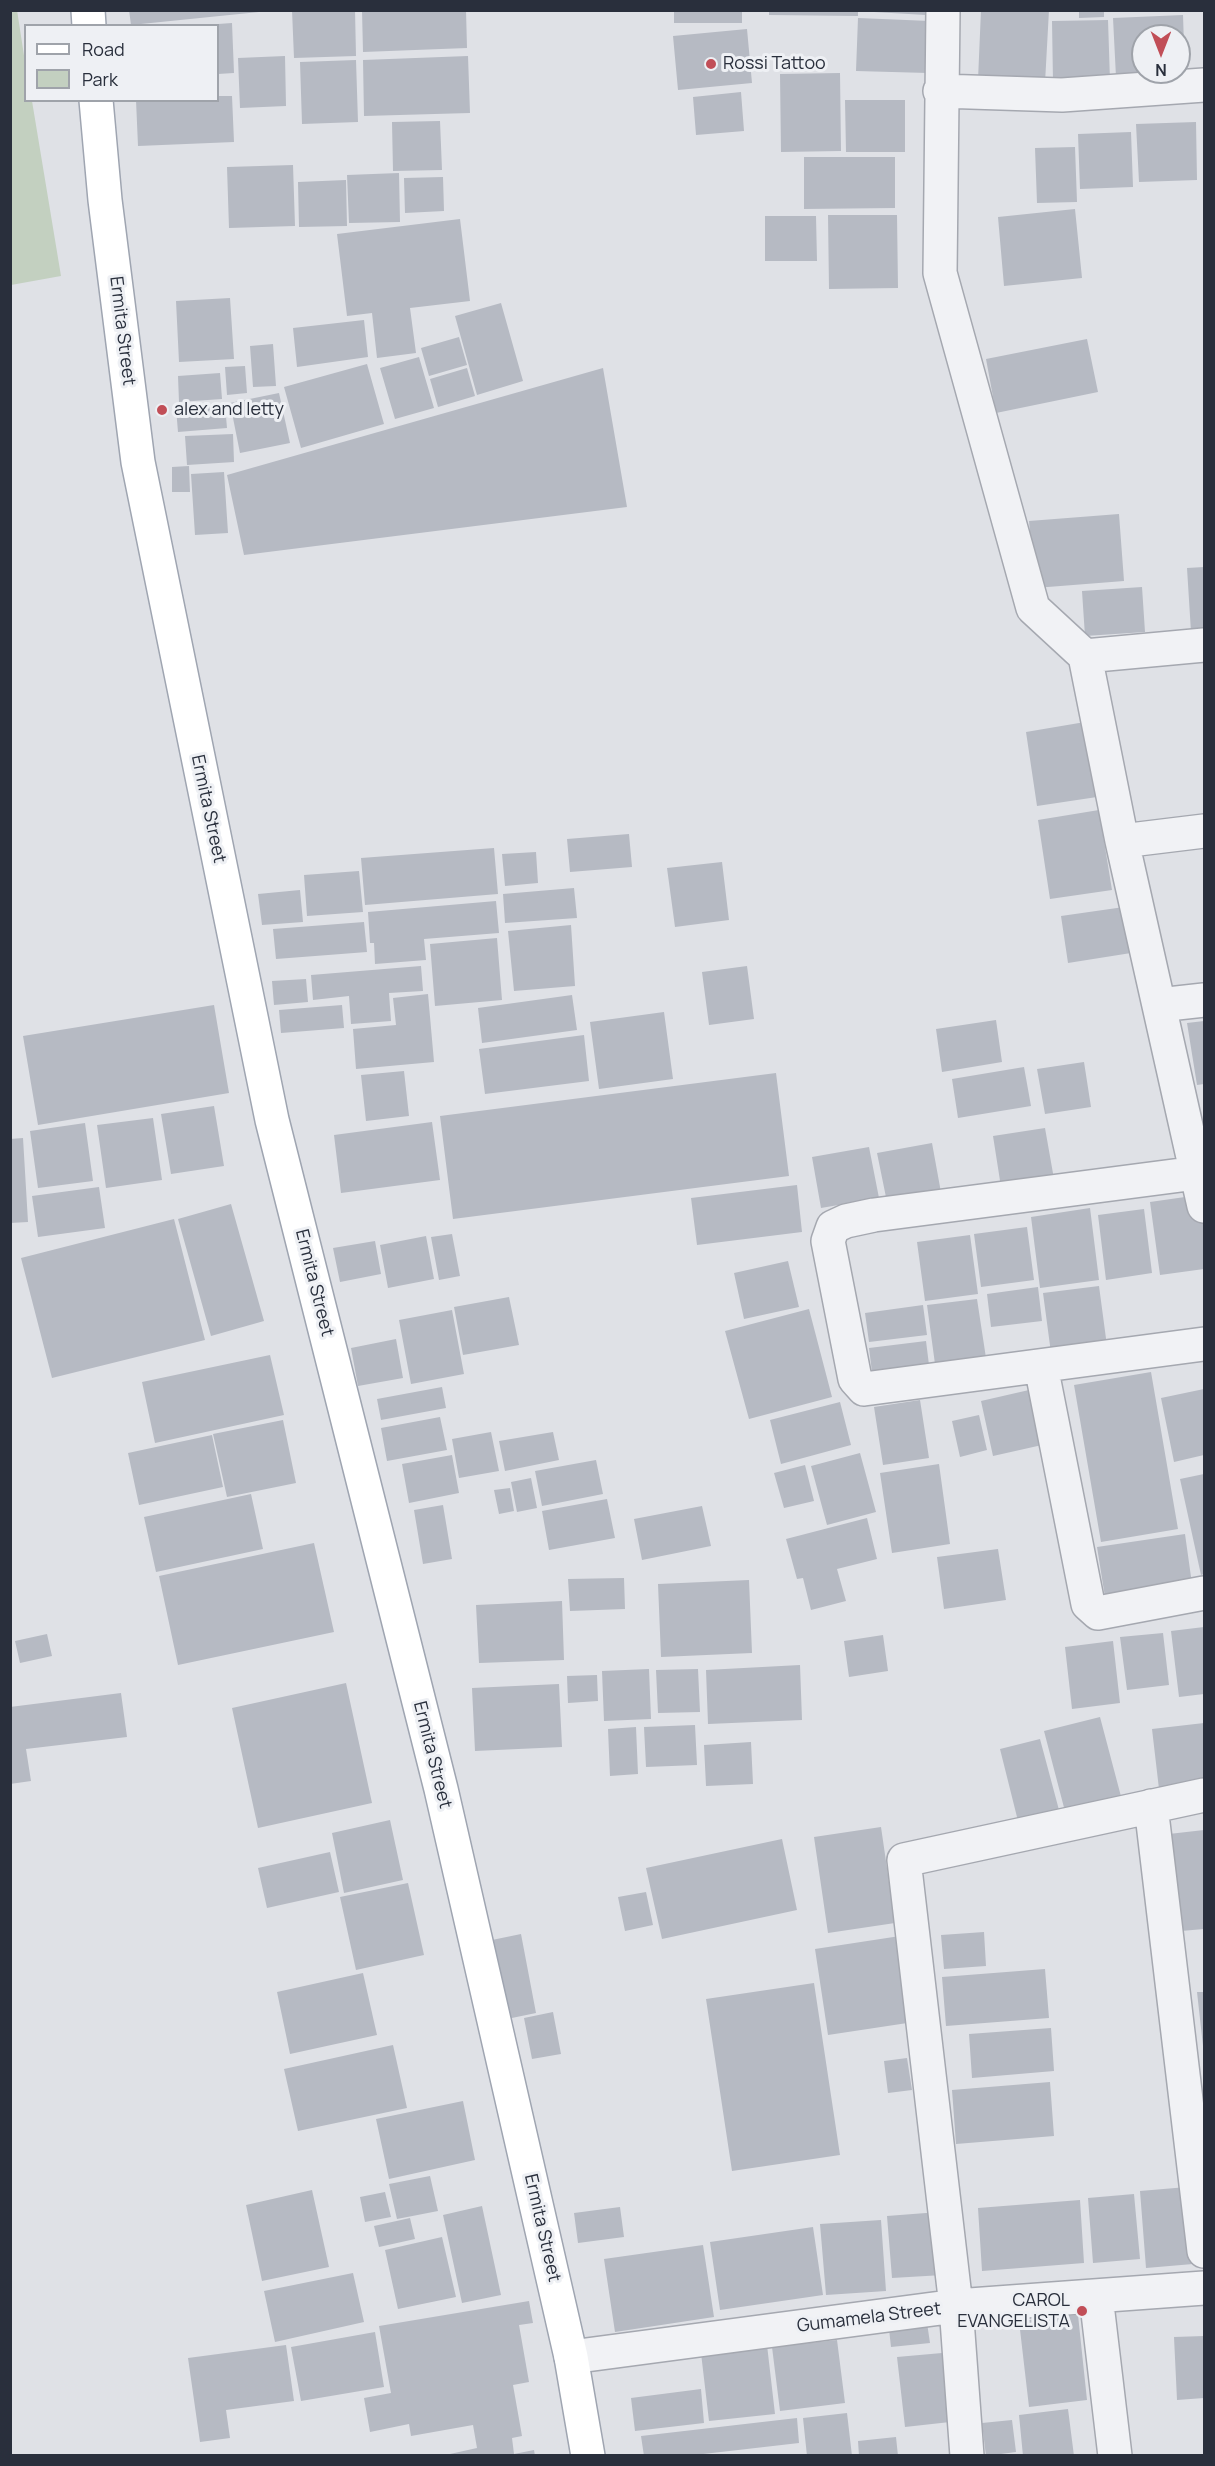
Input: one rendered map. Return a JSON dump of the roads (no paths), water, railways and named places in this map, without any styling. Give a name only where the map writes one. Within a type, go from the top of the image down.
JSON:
[{"type":"main road","name":"Ermita Street","points":[[96,102],[105,200],[138,462],[272,1120],[441,1789],[571,2357],[588,2456]]},
{"type":"street","points":[[943,10],[940,91],[940,273],[1033,608],[1086,656],[1122,841],[1159,1005],[1201,1172],[1204,1206]]},
{"type":"street","points":[[940,91],[1062,95],[1204,85]]},
{"type":"street","points":[[1086,656],[1204,645]]},
{"type":"street","points":[[1122,841],[1204,831]]},
{"type":"street","points":[[1159,1005],[1204,999]]},
{"type":"street","points":[[1201,1172],[874,1215],[846,1221],[833,1227],[828,1241],[855,1379],[864,1389],[1204,1344]]},
{"type":"street","points":[[1041,1366],[1088,1604],[1098,1613],[1204,1593]]},
{"type":"street","points":[[967,2456],[956,2306],[903,1860],[1204,1795]]},
{"type":"street","points":[[1151,1806],[1204,2251]]},
{"type":"street","name":"Gumamela Street","points":[[571,2357],[956,2306],[1204,2288]]},
{"type":"street","points":[[1096,2296],[1115,2456]]},
{"type":"place","name":"Rossi Tattoo","points":[[711,64]]},
{"type":"place","name":"alex and letty","points":[[162,410]]},
{"type":"place","name":"CAROL EVANGELISTA","points":[[1082,2311]]}]
